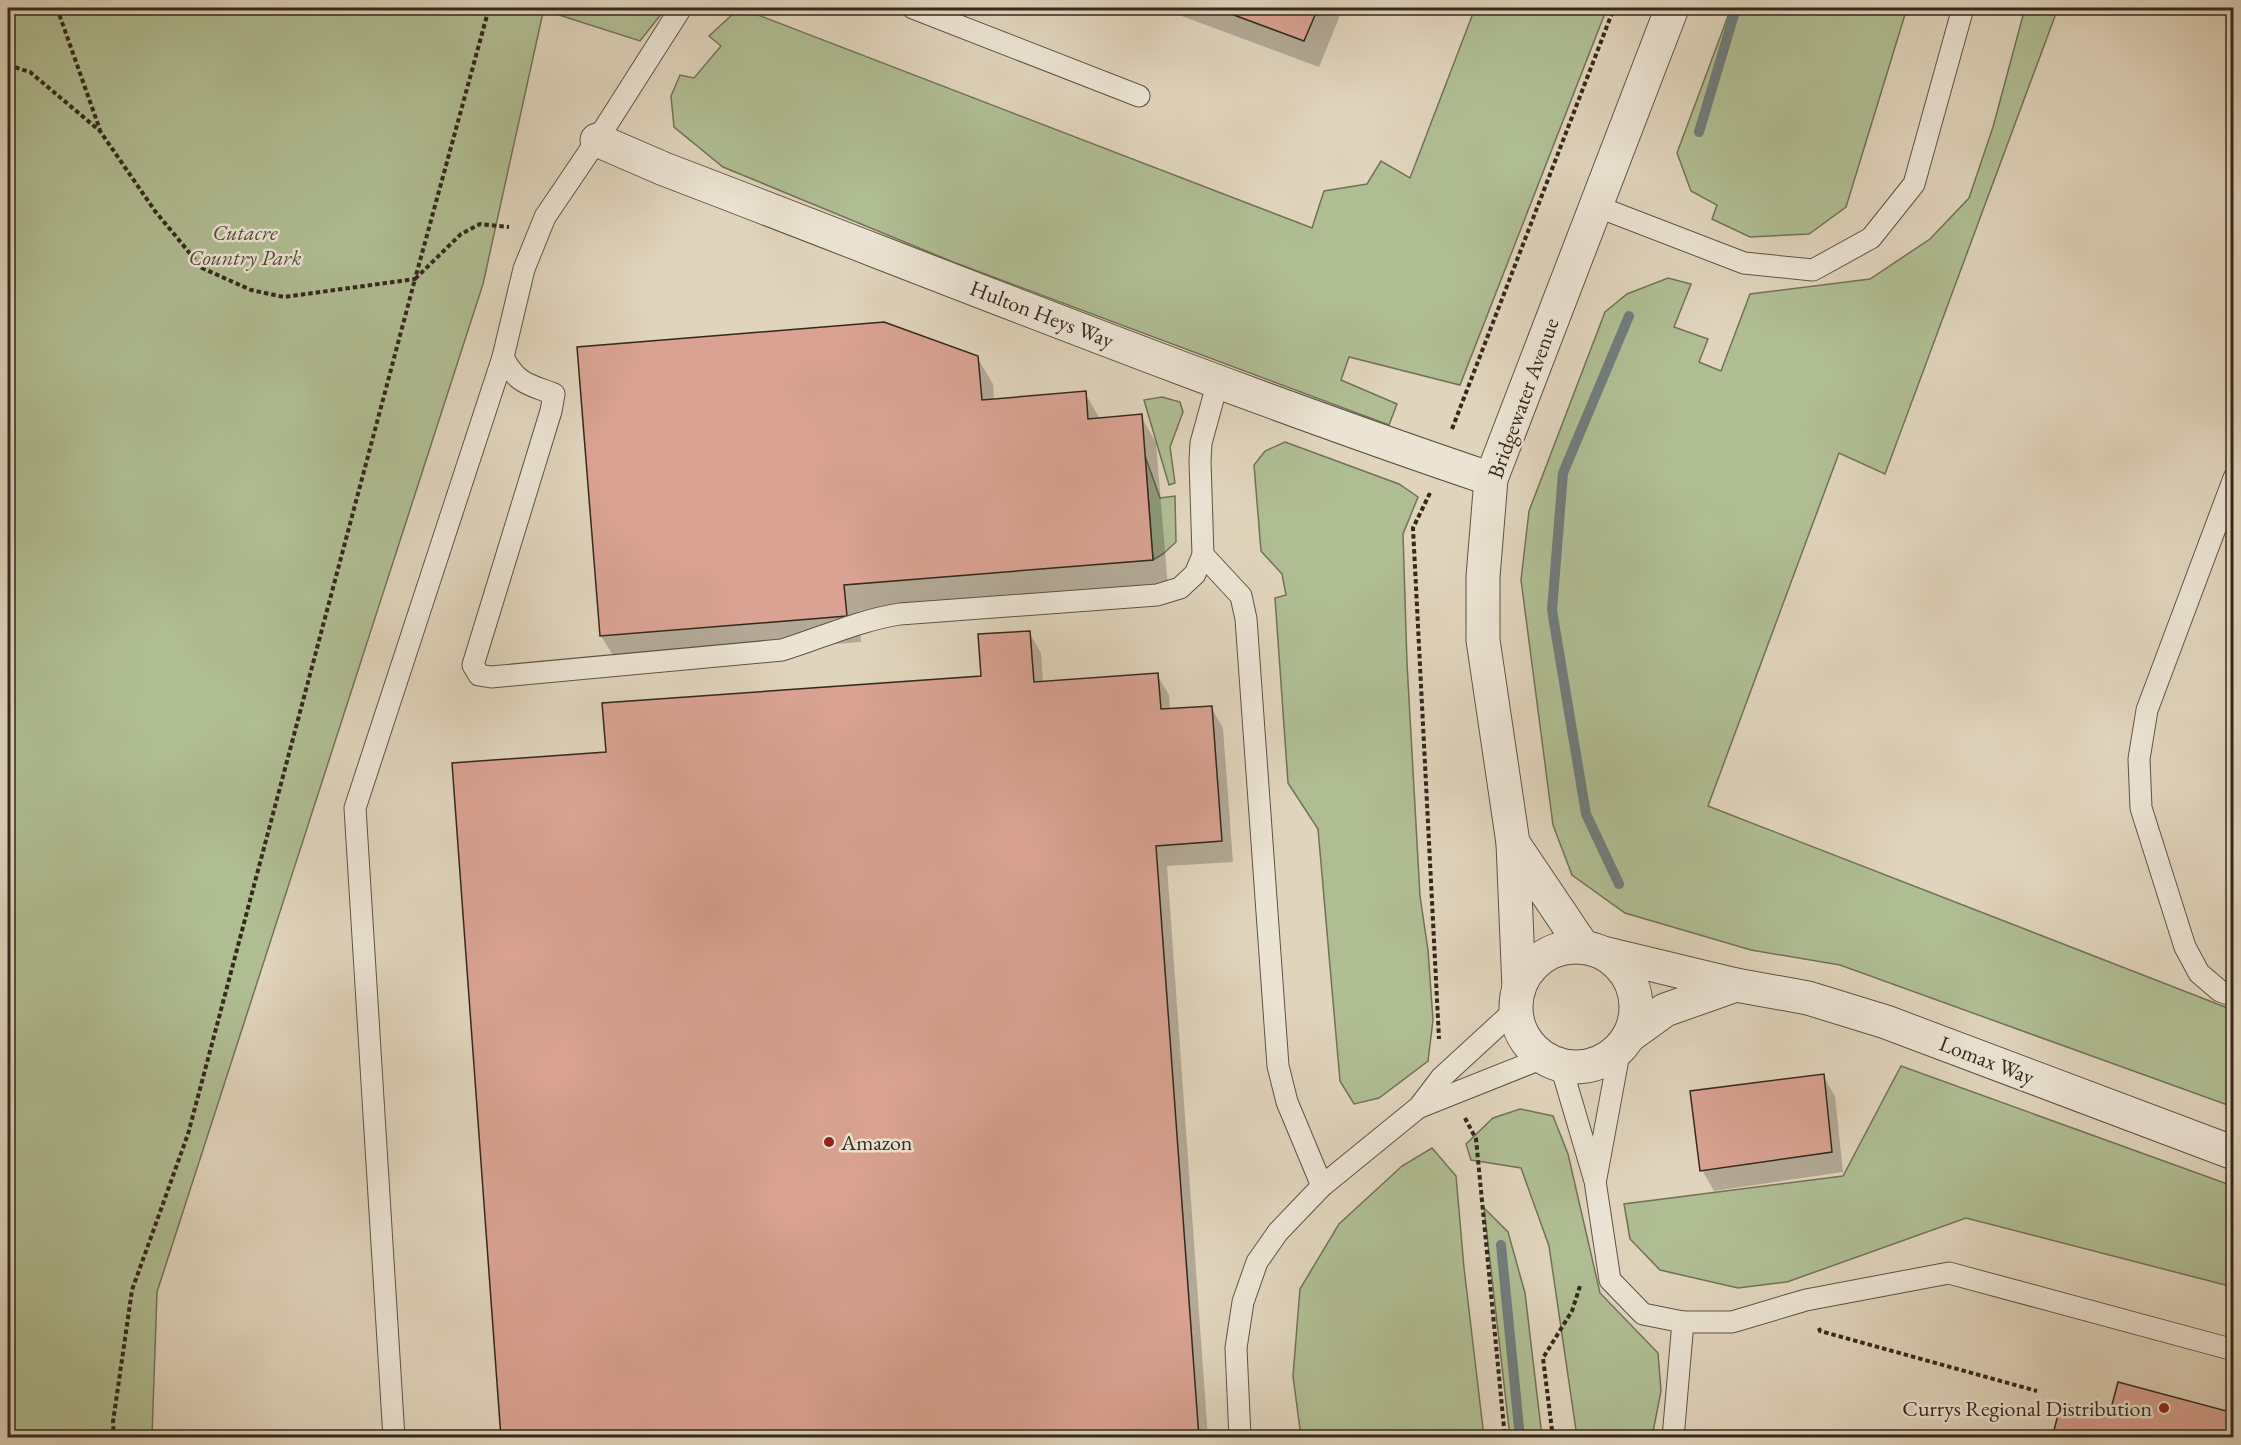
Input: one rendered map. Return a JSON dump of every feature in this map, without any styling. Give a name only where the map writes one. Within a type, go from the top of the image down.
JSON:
[{"type":"street","name":"Bridgewater Avenue","points":[[1517,998],[1513,843],[1483,640],[1483,577],[1491,479],[1672,8]]},
{"type":"street","name":"Hulton Heys Way","points":[[597,140],[675,173],[1392,447],[1491,479]]},
{"type":"street","name":"Bridgewater Avenue","points":[[1513,843],[1593,950]]},
{"type":"street","points":[[1563,949],[1593,950],[1619,965],[1630,981],[1636,999],[1635,1018],[1624,1042],[1608,1059],[1577,1068],[1552,1062],[1529,1045],[1519,1028],[1517,998],[1528,970],[1544,956],[1563,949]]},
{"type":"street","name":"Lomax Way","points":[[1593,950],[1736,985],[1808,998],[1886,1022],[2234,1153]]},
{"type":"street","name":"Lomax Way","points":[[1624,1042],[1665,1010],[1736,985]]},
{"type":"lane","points":[[394,1437],[355,808],[503,357],[524,269],[545,217],[681,8]]},
{"type":"lane","points":[[913,8],[1139,96]]},
{"type":"lane","points":[[1596,206],[1744,263],[1813,270],[1871,238],[1914,184],[1963,8]]},
{"type":"lane","points":[[503,357],[510,371],[521,381],[554,394],[551,411],[473,665],[479,675],[491,677],[782,650],[826,637],[878,617],[1157,595],[1180,588],[1195,574],[1203,555],[1201,443],[1218,381]]},
{"type":"lane","points":[[2234,478],[2147,710],[2139,759],[2140,808],[2185,947],[2199,973],[2220,991],[2234,996]]},
{"type":"lane","points":[[1203,555],[1241,596],[1246,619],[1278,1066],[1287,1102],[1322,1186]]},
{"type":"lane","points":[[1240,1437],[1236,1348],[1243,1302],[1257,1262],[1278,1232],[1322,1186],[1419,1107],[1441,1078],[1517,998]]},
{"type":"lane","points":[[1595,1180],[1624,1042]]},
{"type":"lane","points":[[1419,1107],[1552,1062],[1595,1180],[1610,1280],[1643,1314],[1683,1322],[1732,1322],[1806,1300],[1949,1273],[2234,1350]]},
{"type":"lane","points":[[1673,1437],[1683,1322]]},
{"type":"path","points":[[57,8],[100,131],[155,212],[202,268],[251,290],[284,297],[415,279],[461,234],[480,224],[540,231]]},
{"type":"path","points":[[114,1437],[113,1422],[132,1290],[188,1134],[489,8]]},
{"type":"path","points":[[8,65],[30,72],[100,131]]},
{"type":"path","points":[[1553,1437],[1543,1358],[1572,1311],[1582,1280]]},
{"type":"path","points":[[1806,1300],[1820,1331],[2037,1391]]},
{"type":"green space","name":"Cutacre Country Park","points":[[8,8],[544,8],[483,284],[157,1292],[152,1437],[8,1437]]},
{"type":"green space","points":[[561,8],[666,8],[640,41],[559,15]]},
{"type":"green space","points":[[1475,8],[1607,8],[1460,385],[1349,357],[1341,380],[1397,404],[1389,425],[953,262],[723,167],[674,127],[671,96],[680,75],[694,78],[721,46],[709,36],[733,14],[758,15],[1312,228],[1324,191],[1367,184],[1381,161],[1410,178]]},
{"type":"green space","points":[[1731,8],[1907,8],[1846,207],[1809,234],[1750,237],[1712,219],[1717,205],[1691,191],[1677,153]]},
{"type":"green space","points":[[2025,8],[2058,8],[1885,474],[1839,453],[1708,806],[2233,1010],[2233,1107],[1840,965],[1751,950],[1625,913],[1572,875],[1553,825],[1521,580],[1529,511],[1605,312],[1627,294],[1668,278],[1691,284],[1674,327],[1708,339],[1699,362],[1721,371],[1750,294],[1870,279],[1930,239],[1969,198],[1993,127]]},
{"type":"green space","points":[[1162,397],[1180,402],[1183,412],[1170,447],[1175,483],[1169,485],[1144,400]]},
{"type":"green space","points":[[1285,442],[1399,484],[1418,497],[1403,534],[1407,663],[1420,896],[1428,950],[1433,1020],[1428,1061],[1379,1098],[1354,1104],[1340,1081],[1318,829],[1288,783],[1275,598],[1286,595],[1282,574],[1261,551],[1254,465],[1265,451]]},
{"type":"green space","points":[[1145,456],[1160,498],[1175,496],[1176,542],[1153,560]]},
{"type":"green space","points":[[1901,1066],[2233,1186],[2233,1287],[1966,1218],[1787,1282],[1738,1288],[1660,1270],[1630,1239],[1624,1204],[1843,1176]]},
{"type":"green space","points":[[1520,1109],[1553,1116],[1568,1154],[1600,1293],[1658,1353],[1661,1391],[1652,1437],[1577,1437],[1549,1246],[1521,1168],[1471,1160],[1466,1144],[1493,1118]]},
{"type":"green space","points":[[1432,1148],[1456,1176],[1464,1268],[1484,1437],[1301,1437],[1293,1376],[1300,1289],[1339,1224],[1402,1166]]},
{"type":"green space","points":[[1484,1208],[1508,1232],[1525,1293],[1542,1437],[1510,1437]]},
{"type":"building","points":[[1215,8],[1318,8],[1304,41]]},
{"type":"building","points":[[884,322],[978,356],[982,400],[1086,391],[1088,419],[1142,414],[1153,560],[844,585],[847,616],[600,636],[577,347]]},
{"type":"building","name":"Amazon","points":[[1030,631],[1034,682],[1158,673],[1161,709],[1212,706],[1222,841],[1156,846],[1199,1438],[501,1438],[452,763],[606,752],[602,703],[981,676],[978,634]]},
{"type":"building","points":[[1824,1074],[1832,1152],[1700,1171],[1690,1091]]},
{"type":"building","name":"Currys Regional Distribution","points":[[2118,1382],[2234,1413],[2234,1438],[2052,1438],[2061,1403],[2109,1416]]},
{"type":"waterway","points":[[1699,132],[1736,8]]},
{"type":"waterway","points":[[1619,884],[1586,814],[1552,610],[1563,473],[1629,316]]},
{"type":"waterway","points":[[1501,1245],[1520,1438]]},
{"type":"place","name":"Amazon","points":[[829,1142]]},
{"type":"place","name":"Currys Regional Distribution","points":[[2164,1408]]}]
